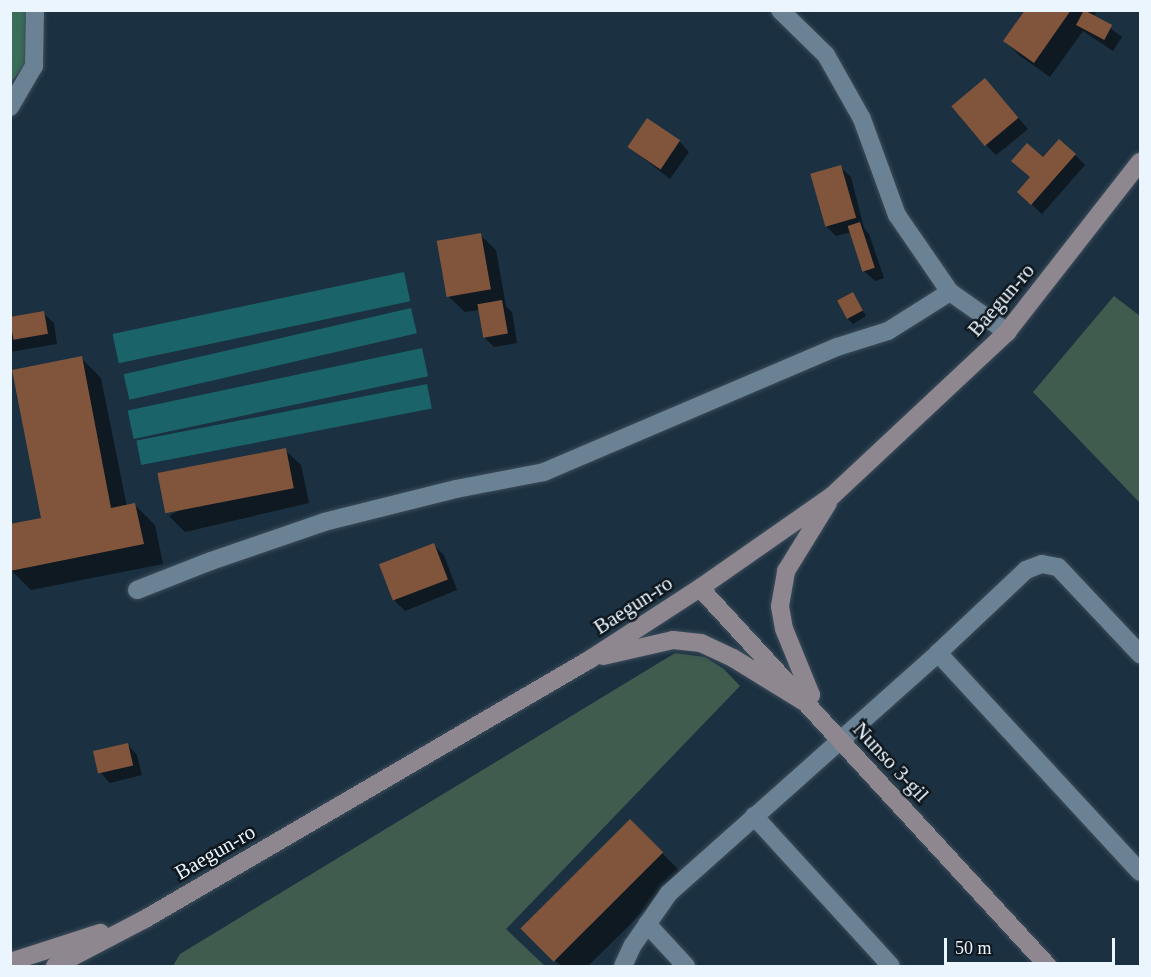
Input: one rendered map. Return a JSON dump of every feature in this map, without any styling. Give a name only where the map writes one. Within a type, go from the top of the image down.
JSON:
[{"type":"main road","name":"Baegun-ro","points":[[55,966],[145,918],[590,660],[700,588],[832,496],[1007,332],[1140,162]]},
{"type":"main road","points":[[590,660],[673,640],[701,643],[733,658],[803,701],[811,695],[784,629],[780,606],[786,571],[832,496]]},
{"type":"main road","name":"Nunso 3-gil","points":[[700,588],[1048,966]]},
{"type":"main road","points":[[10,962],[145,918]]},
{"type":"street","points":[[10,107],[34,66],[35,10]]},
{"type":"street","points":[[780,10],[826,55],[862,119],[897,215],[950,292],[1007,332]]},
{"type":"street","points":[[137,590],[211,561],[324,522],[456,489],[544,472],[837,347],[888,331],[950,292]]},
{"type":"street","points":[[623,966],[633,945],[669,893],[938,653],[1026,570],[1042,564],[1058,567],[1140,654]]},
{"type":"street","points":[[938,653],[1140,872]]},
{"type":"street","points":[[754,816],[891,966]]},
{"type":"street","points":[[647,924],[686,966]]},
{"type":"shaded area","points":[[11,11],[27,11],[25,64],[11,83]]},
{"type":"shaded area","points":[[404,272],[410,301],[119,363],[113,334]]},
{"type":"shaded area","points":[[1114,296],[1140,316],[1140,503],[1033,392]]},
{"type":"shaded area","points":[[411,308],[417,333],[129,400],[124,374]]},
{"type":"shaded area","points":[[422,348],[428,376],[134,439],[128,411]]},
{"type":"shaded area","points":[[427,384],[432,409],[141,465],[136,440]]},
{"type":"shaded area","points":[[675,653],[705,657],[724,669],[740,686],[506,929],[545,966],[173,966],[180,954]]},
{"type":"building","points":[[1025,10],[1071,10],[1034,63],[1003,41]]},
{"type":"building","points":[[1084,10],[1112,25],[1104,40],[1076,25]]},
{"type":"building","points":[[985,78],[1018,118],[985,146],[951,106]]},
{"type":"building","points":[[647,118],[680,140],[661,169],[627,147]]},
{"type":"building","points":[[1059,139],[1076,154],[1031,205],[1017,192],[1030,177],[1011,161],[1027,143],[1043,157]]},
{"type":"building","points":[[841,165],[856,218],[825,227],[810,174]]},
{"type":"building","points":[[860,222],[875,268],[862,272],[848,226]]},
{"type":"building","points":[[481,233],[491,289],[447,297],[437,241]]},
{"type":"building","points":[[853,292],[863,311],[847,319],[837,300]]},
{"type":"building","points":[[502,300],[508,333],[483,338],[477,304]]},
{"type":"building","points":[[44,311],[48,334],[14,340],[10,317]]},
{"type":"building","points":[[82,356],[111,508],[135,503],[144,544],[10,571],[10,524],[41,518],[12,370]]},
{"type":"building","points":[[286,448],[294,488],[165,513],[157,473]]},
{"type":"building","points":[[434,543],[448,579],[393,601],[379,564]]},
{"type":"building","points":[[128,743],[133,765],[98,774],[93,751]]},
{"type":"building","points":[[630,819],[663,852],[554,962],[520,929]]}]
